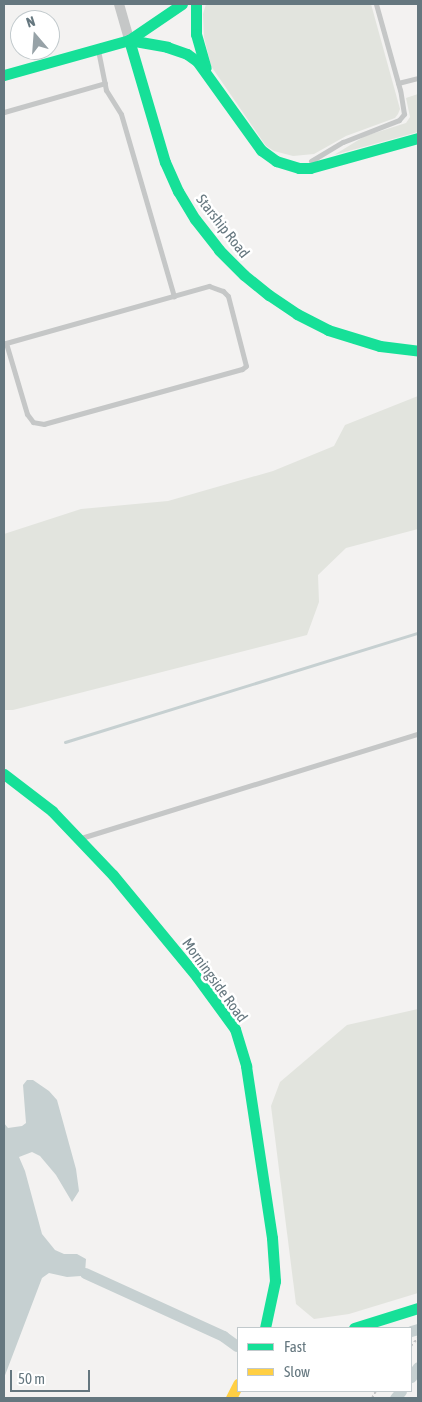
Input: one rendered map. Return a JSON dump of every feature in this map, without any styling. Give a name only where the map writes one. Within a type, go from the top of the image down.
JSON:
[{"type":"street","points":[[119,4],[129,40]]},
{"type":"street","points":[[4,75],[129,40],[182,4]]},
{"type":"street","points":[[196,4],[196,34],[199,50],[209,75]]},
{"type":"street","points":[[129,40],[167,47],[187,54],[209,75],[261,150],[276,161],[299,168],[331,164],[418,138]]},
{"type":"street","name":"Starship Road","points":[[129,40],[165,162],[178,191],[195,219],[219,250],[244,276],[269,295],[320,326],[380,346],[418,351]]},
{"type":"street","name":"Morningside Road","points":[[4,774],[35,796],[113,875],[197,977],[235,1029],[246,1066],[272,1238],[275,1281],[265,1327]]},
{"type":"street","points":[[357,1327],[418,1308]]},
{"type":"street","points":[[231,1398],[237,1386]]},
{"type":"lane","points":[[299,168],[359,134],[402,118],[404,110],[398,83],[376,4]]},
{"type":"lane","points":[[98,49],[106,90],[121,114],[174,296]]},
{"type":"lane","points":[[398,83],[418,78]]},
{"type":"lane","points":[[4,112],[105,83]]},
{"type":"lane","points":[[208,286],[223,291],[228,296],[246,366],[242,369],[44,424],[33,422],[27,414],[6,342],[174,296],[208,286]]},
{"type":"lane","points":[[78,838],[418,734]]},
{"type":"shaded area","points":[[206,4],[371,4],[400,109],[398,114],[395,118],[346,136],[314,154],[293,156],[274,151],[266,146],[211,66],[204,37],[203,14]]},
{"type":"shaded area","points":[[418,94],[418,132],[334,155],[365,136],[406,123],[410,117],[406,98]]},
{"type":"shaded area","points":[[418,396],[418,529],[346,548],[318,575],[319,602],[307,635],[13,710],[4,710],[4,534],[81,509],[168,501],[273,471],[334,446],[345,425]]},
{"type":"shaded area","points":[[418,1009],[418,1293],[349,1314],[314,1319],[296,1304],[271,1106],[280,1082],[347,1025]]},
{"type":"shaded area","points":[[27,1080],[33,1080],[49,1091],[57,1100],[76,1169],[79,1191],[72,1202],[56,1175],[40,1156],[32,1152],[19,1157],[25,1171],[42,1234],[55,1250],[64,1254],[77,1254],[86,1259],[85,1273],[81,1276],[67,1277],[49,1273],[42,1278],[4,1378],[4,1123],[8,1128],[22,1126],[26,1123],[23,1085]]},
{"type":"waterway","points":[[65,742],[418,633]]},
{"type":"waterway","points":[[85,1273],[223,1336],[237,1346]]},
{"type":"waterway","points":[[412,1331],[418,1329]]},
{"type":"waterway","points":[[412,1376],[418,1367]]},
{"type":"waterway","points":[[395,1398],[400,1392]]},
{"type":"traffic: fast","points":[[4,75],[129,40],[182,4]]},
{"type":"traffic: fast","points":[[196,4],[196,34],[206,68]]},
{"type":"traffic: fast","points":[[129,40],[165,162],[178,191],[195,219],[219,250],[244,275],[269,295],[297,314],[328,330],[380,346],[418,351]]},
{"type":"traffic: fast","points":[[129,40],[167,47],[187,54],[197,61],[261,150],[276,161],[299,168],[310,168],[418,138]]},
{"type":"traffic: fast","points":[[4,774],[52,811],[113,875],[197,977],[235,1029],[246,1066],[272,1238],[275,1281],[265,1327]]},
{"type":"traffic: fast","points":[[357,1327],[418,1308]]},
{"type":"traffic: slow","points":[[231,1398],[237,1386]]}]
